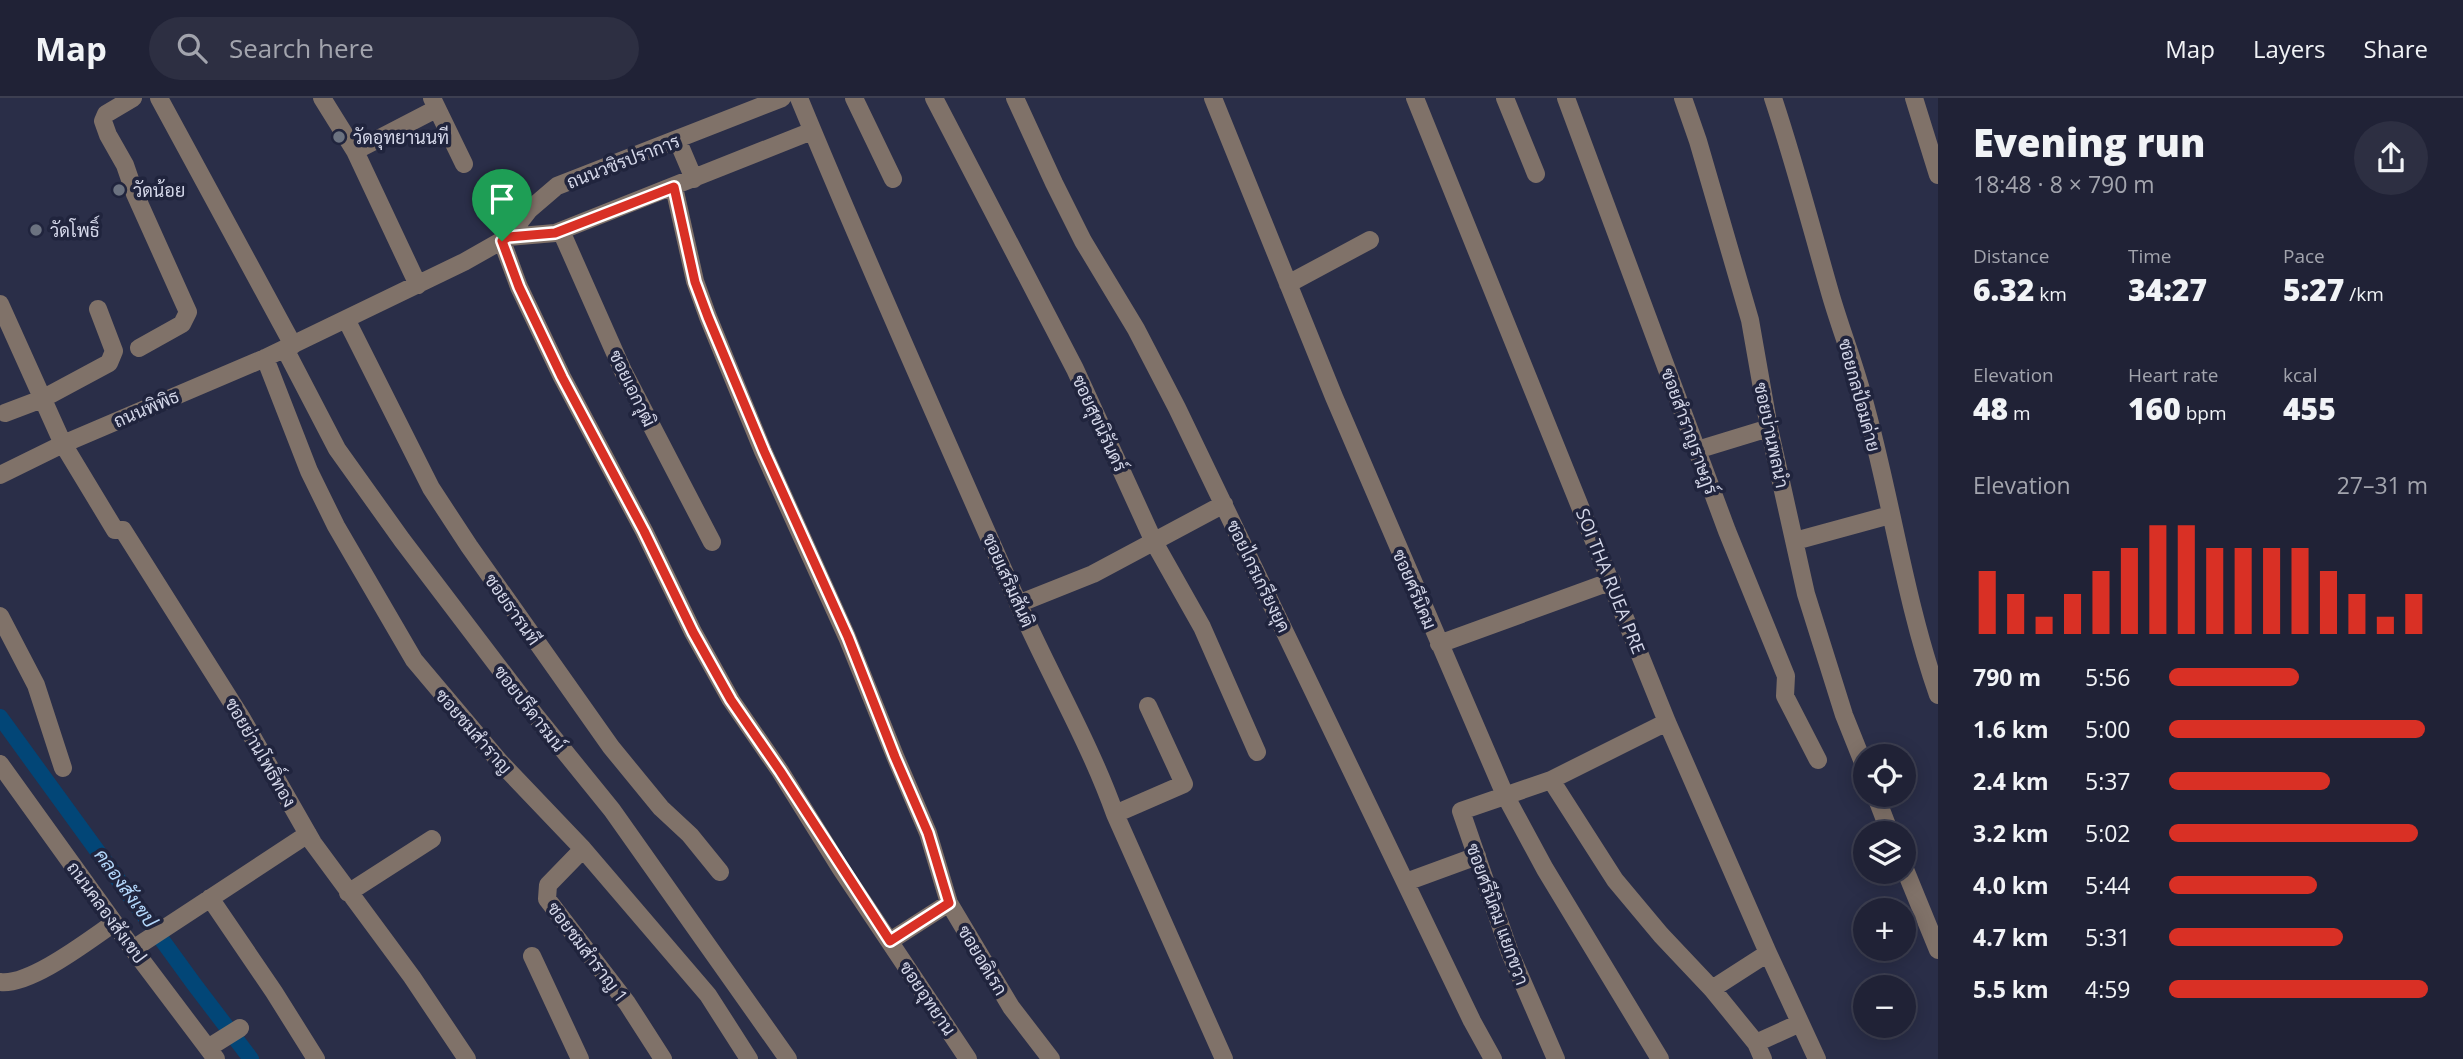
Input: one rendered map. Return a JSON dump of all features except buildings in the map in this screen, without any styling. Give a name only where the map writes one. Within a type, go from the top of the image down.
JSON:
[{"type":"street","points":[[133,98],[106,114],[103,121],[125,165],[135,194],[188,312],[182,324],[139,348]]},
{"type":"street","name":"ซอยปรีดารมน์","points":[[159,98],[289,347],[332,439],[535,715],[612,810],[788,1059]]},
{"type":"street","points":[[322,98],[355,151],[418,285]]},
{"type":"street","name":"ถนนวชิรปราการ","points":[[289,347],[418,285],[505,239],[529,210],[557,186],[782,98]]},
{"type":"street","name":"ซอยเสริมสันติ","points":[[799,98],[860,247],[954,454],[1018,604],[1104,782],[1115,814],[1224,1059]]},
{"type":"street","points":[[855,98],[893,179]]},
{"type":"street","name":"ซอยสุขนิรันดร์","points":[[934,98],[1074,369],[1154,542],[1202,627],[1257,752]]},
{"type":"street","name":"ซอยไกรเกรียงยุค","points":[[1015,98],[1083,241],[1136,329],[1224,505],[1487,1056]]},
{"type":"street","name":"ซอยศรีนิคม","points":[[1213,98],[1439,644],[1506,795],[1564,902],[1660,1059]]},
{"type":"street","name":"SOI THA RUEA PRE","points":[[1415,98],[1667,722],[1817,1059]]},
{"type":"street","points":[[1504,98],[1536,174]]},
{"type":"street","name":"ซอยสำราญราษฎร์","points":[[1566,98],[1697,450],[1786,676],[1785,696],[1818,760]]},
{"type":"street","name":"ซอยบ่านพลนำ","points":[[1683,98],[1698,141],[1749,320],[1769,428],[1810,606],[1856,744]]},
{"type":"street","name":"ซอยกลป้อมค่าย","points":[[1773,98],[1798,172],[1832,299],[1864,397],[1890,515],[1928,667],[1938,695]]},
{"type":"street","points":[[1914,98],[1938,175]]},
{"type":"street","points":[[355,151],[434,103],[464,164]]},
{"type":"street","points":[[505,239],[561,231],[812,131]]},
{"type":"street","points":[[677,139],[694,179]]},
{"type":"street","name":"ซอยอดิเรก","points":[[674,187],[695,282],[708,317],[764,451],[848,637],[928,833],[949,903],[1011,1007],[1051,1059]]},
{"type":"street","name":"ซอยเอกวุฒิ","points":[[561,231],[623,371],[712,541]]},
{"type":"street","name":"ซอยอุทยาน","points":[[505,239],[519,287],[557,366],[644,531],[693,632],[731,700],[968,1059]]},
{"type":"street","points":[[1288,284],[1370,240]]},
{"type":"street","name":"ซอยย่านโพธิ์ทอง","points":[[0,304],[63,444],[115,530],[123,530],[241,717],[308,834],[348,893],[412,977],[467,1059]]},
{"type":"street","points":[[5,413],[42,399],[109,363],[114,351],[98,309]]},
{"type":"street","name":"ซอยธารนที","points":[[346,319],[431,488],[468,546],[611,747],[661,808],[690,835],[720,872]]},
{"type":"street","name":"ถนนพิพิธ","points":[[0,475],[63,444],[289,347]]},
{"type":"street","name":"ซอยชมสำราญ","points":[[265,358],[309,471],[336,526],[414,660],[500,762],[583,849],[708,995],[749,1059]]},
{"type":"street","points":[[1697,450],[1769,428]]},
{"type":"street","points":[[1018,604],[1093,574],[1224,505]]},
{"type":"street","points":[[1795,541],[1890,515]]},
{"type":"street","points":[[1439,644],[1612,581]]},
{"type":"street","points":[[0,616],[36,685],[63,768]]},
{"type":"street","points":[[1115,814],[1184,784],[1148,706]]},
{"type":"street","points":[[1506,795],[1550,780],[1667,722]]},
{"type":"street","name":"ถนนคลองสังเขป","points":[[0,764],[133,949],[212,1053]]},
{"type":"street","points":[[1550,780],[1615,880],[1661,935],[1712,989],[1760,1051],[1800,1023]]},
{"type":"street","name":"ซอยศรีนิคม แยกขวา","points":[[1506,795],[1461,811],[1510,953],[1556,1059]]},
{"type":"street","points":[[133,949],[308,834]]},
{"type":"street","points":[[348,893],[432,839]]},
{"type":"street","name":"ซอยชมสำราญ 1","points":[[583,849],[548,885],[547,899],[627,1003],[663,1059]]},
{"type":"street","points":[[1406,882],[1477,856]]},
{"type":"street","points":[[1911,884],[1938,950]]},
{"type":"street","points":[[210,898],[316,1059]]},
{"type":"street","points":[[890,941],[949,903]]},
{"type":"street","points":[[0,982],[8,983],[27,977],[114,923]]},
{"type":"street","points":[[1712,989],[1768,953]]},
{"type":"street","points":[[532,956],[580,1059]]},
{"type":"street","points":[[212,1053],[240,1028]]},
{"type":"waterway","name":"คลองสังเขป","points":[[0,717],[251,1059]]},
{"type":"place","name":"วัดอุทยานนที","points":[[339,137]]},
{"type":"place","name":"วัดน้อย","points":[[119,190]]},
{"type":"place","name":"วัดโพธิ์","points":[[36,230]]},
{"type":"route","points":[[674,187],[695,282],[708,317],[764,451],[848,637],[937,859],[949,903],[890,941],[731,700],[693,632],[644,531],[536,324],[502,241],[508,237],[555,233],[674,187]]}]
